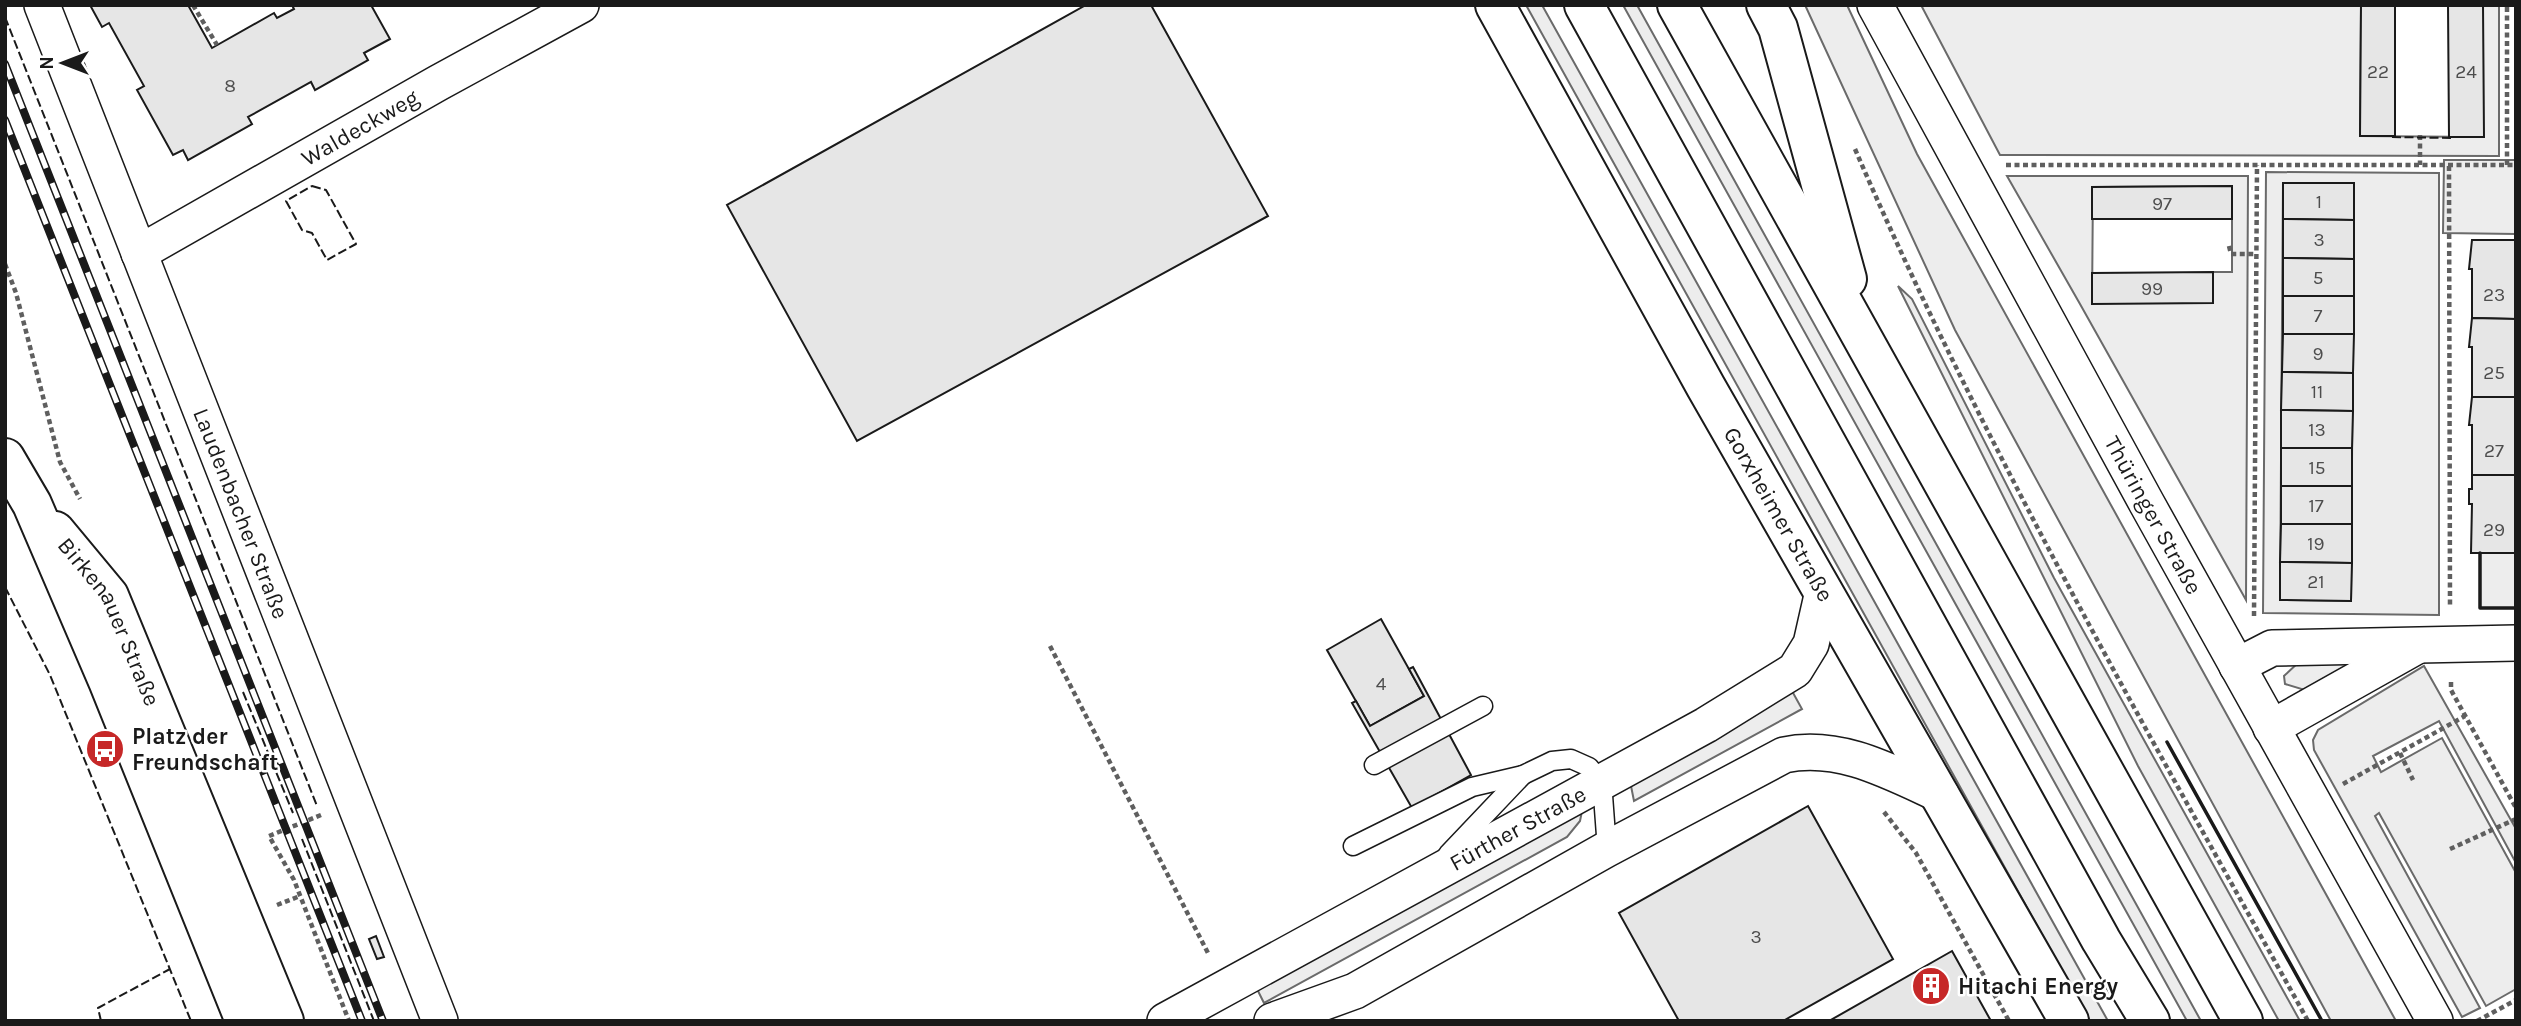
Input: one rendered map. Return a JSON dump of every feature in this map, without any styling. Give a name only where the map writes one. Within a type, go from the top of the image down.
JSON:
[{"type":"main road","name":"Gorxheimer Straße","points":[[1494,5],[1823,591],[2069,1021]]},
{"type":"main road","points":[[1584,5],[2095,928],[2150,1021]]},
{"type":"main road","points":[[1677,5],[2243,1021]]},
{"type":"main road","points":[[1766,5],[1778,28],[1863,338]]},
{"type":"main road","name":"Birkenauer Straße","points":[[5,457],[32,504],[108,681],[244,1021]]},
{"type":"main road","name":"Birkenauer Straße","points":[[32,504],[109,596],[284,1021]]},
{"type":"street","name":"Laudenbacher Straße","points":[[42,5],[440,1021]]},
{"type":"street","name":"Waldeckweg","points":[[139,253],[581,5]]},
{"type":"street","name":"Thüringer Straße","points":[[1875,5],[2245,661],[2271,728],[2435,1021]]},
{"type":"street","name":"Fürther Straße","points":[[1165,1021],[1706,725],[1795,670],[1811,644],[1823,591]]},
{"type":"street","points":[[2271,728],[2437,643]]},
{"type":"street","points":[[2245,661],[2272,648],[2516,643]]},
{"type":"street","points":[[1272,1021],[1355,991],[1607,849],[1784,755],[1809,750],[1838,754],[1885,769],[1941,795]]},
{"type":"lane","points":[[1374,765],[1483,706]]},
{"type":"lane","points":[[1353,846],[1472,787],[1523,775],[1552,761],[1571,759],[1589,766],[1602,782],[1607,849]]},
{"type":"lane","points":[[1423,880],[1523,775]]},
{"type":"path","points":[[193,5],[217,46]]},
{"type":"path","points":[[2507,5],[2507,165]]},
{"type":"path","points":[[2420,135],[2420,165]]},
{"type":"path","points":[[1849,137],[1914,285],[2060,574],[2308,1021]]},
{"type":"path","points":[[1997,165],[2516,165]]},
{"type":"path","points":[[2245,661],[2257,165]]},
{"type":"path","points":[[2449,166],[2437,643],[2451,690],[2516,808]]},
{"type":"path","points":[[2230,246],[2231,254],[2256,254]]},
{"type":"path","points":[[5,264],[16,293],[60,462],[84,508]]},
{"type":"path","points":[[1050,646],[1226,988]]},
{"type":"path","points":[[2312,801],[2465,716]]},
{"type":"path","points":[[2400,753],[2413,780]]},
{"type":"path","points":[[1877,803],[1916,853],[2009,1021]]},
{"type":"path","points":[[322,815],[269,836],[294,880],[349,1021]]},
{"type":"path","points":[[2450,849],[2516,819]]},
{"type":"path","points":[[2477,1021],[2516,1000]]},
{"type":"shaded area","points":[[1526,5],[1542,5],[2108,1021],[2090,1021]]},
{"type":"shaded area","points":[[1623,5],[1637,5],[2201,1021],[2187,1021]]},
{"type":"shaded area","points":[[1805,5],[1847,5],[1917,154],[2396,1021],[2331,1021],[1955,330]]},
{"type":"shaded area","points":[[1921,5],[2361,5],[2360,136],[2483,137],[2483,5],[2499,5],[2499,156],[2000,155]]},
{"type":"shaded area","points":[[2444,160],[2516,160],[2516,234],[2443,233]]},
{"type":"shaded area","points":[[2266,172],[2439,173],[2439,615],[2263,613]],"holes":[[[2283,183],[2354,183],[2351,601],[2280,600]]]},
{"type":"shaded area","points":[[2007,176],[2248,176],[2246,600]],"holes":[[[2232,186],[2232,272],[2213,272],[2213,303],[2092,303],[2093,187]]]},
{"type":"shaded area","points":[[1898,286],[1912,299],[2054,578],[2300,1021],[2279,1021],[2138,766]]},
{"type":"shaded area","points":[[2480,553],[2516,553],[2516,608],[2480,608]]},
{"type":"shaded area","points":[[2300,661],[2349,661],[2350,668],[2308,691],[2285,684],[2284,676]]},
{"type":"shaded area","points":[[2424,666],[2516,829],[2516,863],[2439,721],[2373,756],[2381,772],[2442,738],[2516,873],[2516,989],[2486,1006],[2379,813],[2375,816],[2480,1008],[2462,1017],[2314,750],[2313,740],[2318,730]]},
{"type":"shaded area","points":[[1792,691],[1802,709],[1634,801],[1630,781]]},
{"type":"shaded area","points":[[1583,806],[1580,821],[1567,837],[1264,1003],[1255,985]]},
{"type":"building","points":[[90,5],[188,5],[212,48],[274,13],[277,18],[294,9],[292,5],[371,5],[390,39],[364,53],[368,60],[315,90],[311,82],[248,117],[252,124],[188,160],[183,150],[173,155],[137,90],[144,86],[109,23],[102,27]]},
{"type":"building","points":[[1086,5],[1151,5],[1268,216],[857,441],[727,205]]},
{"type":"building","points":[[2361,5],[2395,5],[2395,136],[2360,136]]},
{"type":"building","points":[[2448,5],[2483,5],[2484,137],[2449,137]]},
{"type":"building","points":[[2283,183],[2354,183],[2354,220],[2283,219]]},
{"type":"building","points":[[2232,186],[2232,219],[2092,219],[2092,187]]},
{"type":"building","points":[[2283,219],[2354,220],[2354,259],[2283,258]]},
{"type":"building","points":[[2472,240],[2516,240],[2516,319],[2472,318],[2472,269],[2469,269]]},
{"type":"building","points":[[2283,258],[2354,259],[2354,296],[2283,296]]},
{"type":"building","points":[[2213,272],[2213,303],[2092,304],[2092,273]]},
{"type":"building","points":[[2283,296],[2354,296],[2354,334],[2283,334]]},
{"type":"building","points":[[2472,318],[2516,319],[2516,397],[2472,397],[2472,347],[2469,347]]},
{"type":"building","points":[[2283,334],[2354,334],[2353,373],[2282,372]]},
{"type":"building","points":[[2282,372],[2353,373],[2353,411],[2281,410]]},
{"type":"building","points":[[2472,397],[2516,397],[2516,475],[2472,475],[2472,425],[2469,425]]},
{"type":"building","points":[[2281,410],[2353,411],[2352,448],[2281,448]]},
{"type":"building","points":[[2281,448],[2352,448],[2352,486],[2281,486]]},
{"type":"building","points":[[2472,475],[2516,475],[2516,553],[2471,553],[2472,504],[2469,504],[2469,489],[2472,489]]},
{"type":"building","points":[[2281,486],[2352,486],[2352,524],[2281,524]]},
{"type":"building","points":[[2281,524],[2352,524],[2352,563],[2280,562]]},
{"type":"building","points":[[2280,562],[2352,563],[2351,601],[2280,600]]},
{"type":"building","points":[[1381,619],[1424,696],[1370,726],[1327,650]]},
{"type":"building","points":[[1413,667],[1471,775],[1412,808],[1352,703],[1356,701],[1370,726],[1424,696],[1409,669]]},
{"type":"building","points":[[1808,806],[1893,959],[1783,1021],[1679,1021],[1619,913]]},
{"type":"building","points":[[376,936],[384,957],[377,959],[369,939]]},
{"type":"building","name":"Hitachi Energy","points":[[1952,951],[1991,1021],[1829,1021]]},
{"type":"railway","points":[[5,64],[383,1021]]},
{"type":"railway","points":[[5,120],[362,1021]]},
{"type":"fence","points":[[5,17],[317,806]]},
{"type":"fence","points":[[2392,137],[2451,138]]},
{"type":"fence","points":[[312,186],[326,190],[356,244],[327,260],[312,233],[302,230],[286,201],[312,186]]},
{"type":"fence","points":[[5,587],[50,675],[191,1021]]},
{"type":"fence","points":[[243,692],[293,813]]},
{"type":"fence","points":[[302,839],[374,1021]]},
{"type":"fence","points":[[101,1021],[98,1008],[170,969]]},
{"type":"wall","points":[[2480,553],[2480,608],[2516,608]]},
{"type":"wall","points":[[2167,742],[2322,1021]]},
{"type":"place","name":"Platz der Freundschaft","points":[[105,749]]},
{"type":"place","name":"Hitachi Energy","points":[[1931,986]]}]
